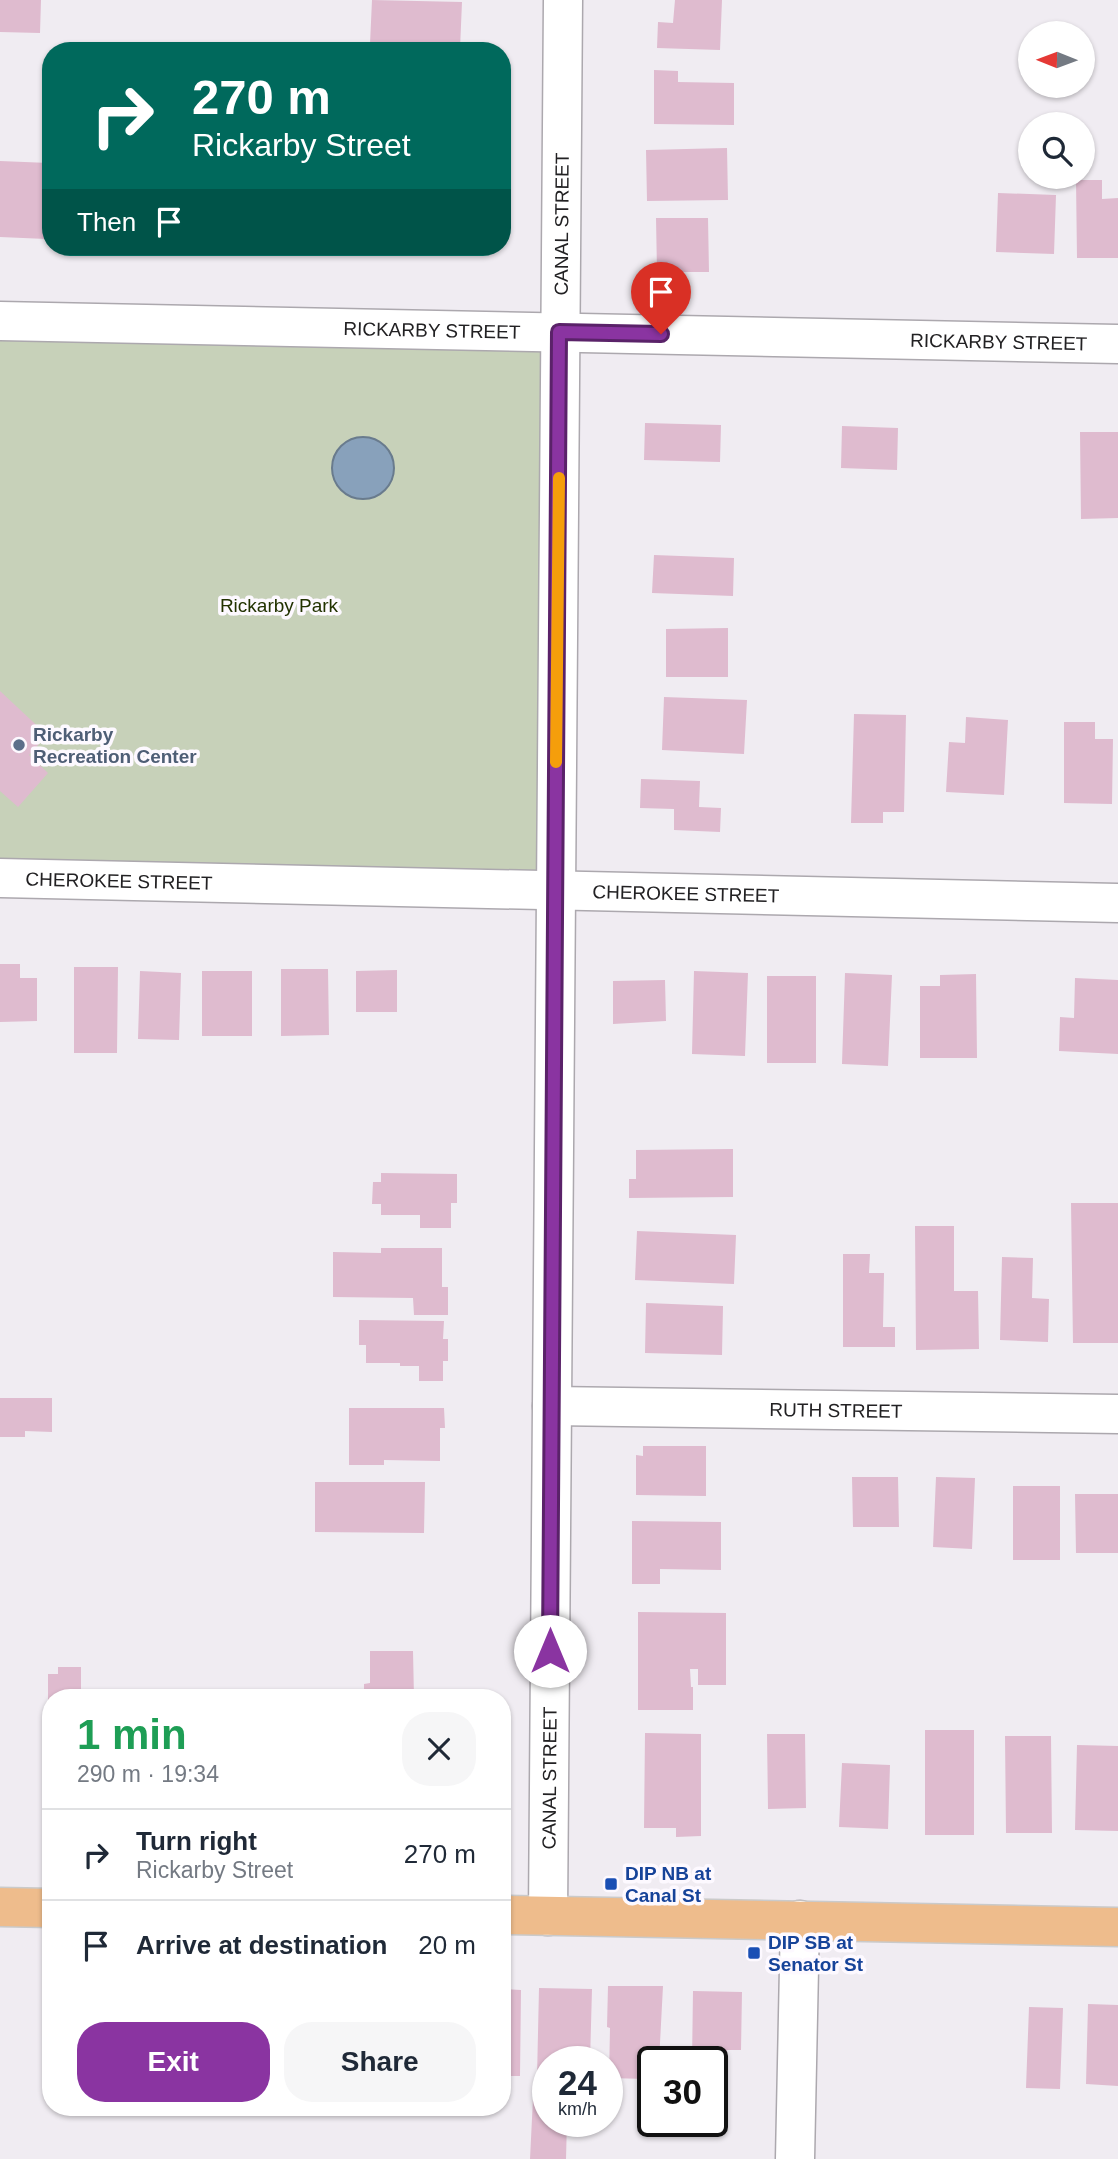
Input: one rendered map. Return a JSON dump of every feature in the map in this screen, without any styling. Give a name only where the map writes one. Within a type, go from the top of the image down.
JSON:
[{"type":"main road","points":[[0,1907],[42,1908]]},
{"type":"main road","points":[[511,1915],[1118,1927]]},
{"type":"street","name":"CANAL STREET","points":[[548,1916],[563,0]]},
{"type":"street","name":"RICKARBY STREET","points":[[0,321],[1118,344]]},
{"type":"street","name":"CHEROKEE STREET","points":[[0,878],[1118,903]]},
{"type":"street","name":"RUTH STREET","points":[[552,1406],[1118,1414]]},
{"type":"street","points":[[796,2159],[800,1920]]},
{"type":"green space","name":"Rickarby Park","points":[[0,321],[560,332],[555,891],[0,878]]},
{"type":"water","points":[[363,437],[375,439],[385,446],[392,456],[392,480],[385,490],[375,497],[363,499],[351,497],[341,490],[334,480],[332,468],[334,456],[341,446],[351,439]]},
{"type":"building","points":[[0,0],[41,0],[40,33],[0,32]]},
{"type":"building","points":[[372,0],[462,2],[460,42],[370,42]]},
{"type":"building","points":[[675,0],[722,0],[720,50],[657,48],[658,22],[673,23]]},
{"type":"building","points":[[654,70],[678,71],[678,82],[734,83],[734,125],[654,124]]},
{"type":"building","points":[[727,148],[728,200],[647,201],[646,150]]},
{"type":"building","points":[[0,161],[42,163],[42,239],[0,237]]},
{"type":"building","points":[[1095,180],[1102,180],[1102,199],[1118,198],[1118,258],[1077,258],[1076,189],[1095,189]]},
{"type":"building","points":[[998,193],[1056,195],[1054,254],[996,252]]},
{"type":"building","points":[[656,218],[708,218],[709,272],[657,272]]},
{"type":"building","points":[[645,423],[721,425],[720,462],[644,460]]},
{"type":"building","points":[[842,426],[898,428],[897,470],[841,468]]},
{"type":"building","points":[[1080,432],[1118,432],[1118,518],[1081,519]]},
{"type":"building","points":[[654,555],[734,558],[733,596],[652,593]]},
{"type":"building","points":[[728,628],[728,677],[666,677],[666,629]]},
{"type":"building","name":"Rickarby Recreation Center","points":[[0,691],[47,735],[29,755],[48,773],[18,807],[0,791]]},
{"type":"building","points":[[664,697],[747,700],[744,754],[662,750]]},
{"type":"building","points":[[854,714],[906,715],[904,812],[883,812],[883,823],[851,823]]},
{"type":"building","points":[[966,717],[1008,720],[1004,795],[946,792],[949,742],[965,743]]},
{"type":"building","points":[[1064,722],[1095,722],[1095,739],[1113,739],[1112,804],[1064,803]]},
{"type":"building","points":[[641,779],[700,781],[699,807],[721,808],[720,832],[674,830],[674,809],[640,808]]},
{"type":"building","points":[[0,964],[20,964],[20,978],[37,978],[37,1021],[0,1022]]},
{"type":"building","points":[[74,967],[118,967],[117,1053],[74,1053]]},
{"type":"building","points":[[281,969],[328,969],[329,1035],[281,1036]]},
{"type":"building","points":[[397,970],[397,1012],[356,1012],[356,971]]},
{"type":"building","points":[[140,971],[181,973],[179,1040],[138,1039]]},
{"type":"building","points":[[202,971],[252,971],[252,1036],[202,1036]]},
{"type":"building","points":[[694,971],[748,973],[745,1056],[692,1054]]},
{"type":"building","points":[[845,973],[892,975],[888,1066],[842,1064]]},
{"type":"building","points":[[976,974],[977,1058],[920,1058],[920,986],[940,986],[940,975]]},
{"type":"building","points":[[767,976],[816,976],[816,1063],[767,1063]]},
{"type":"building","points":[[1075,978],[1118,980],[1118,1054],[1059,1051],[1060,1017],[1074,1018]]},
{"type":"building","points":[[665,980],[666,1021],[613,1024],[613,981]]},
{"type":"building","points":[[733,1149],[733,1197],[629,1198],[629,1179],[636,1179],[636,1150]]},
{"type":"building","points":[[381,1173],[457,1174],[457,1203],[451,1203],[451,1228],[420,1228],[420,1215],[381,1215],[381,1204],[372,1204],[373,1182],[381,1182]]},
{"type":"building","points":[[1071,1203],[1118,1203],[1118,1343],[1073,1343]]},
{"type":"building","points":[[915,1226],[954,1226],[954,1291],[978,1291],[979,1349],[916,1350]]},
{"type":"building","points":[[637,1231],[736,1235],[734,1284],[635,1280]]},
{"type":"building","points":[[381,1248],[442,1248],[442,1287],[448,1287],[448,1315],[414,1315],[413,1298],[333,1297],[333,1252],[381,1253]]},
{"type":"building","points":[[843,1254],[870,1254],[869,1273],[884,1273],[883,1327],[895,1327],[895,1347],[843,1347]]},
{"type":"building","points":[[1002,1257],[1033,1258],[1032,1298],[1049,1299],[1048,1342],[1000,1340]]},
{"type":"building","points":[[646,1303],[723,1306],[722,1355],[645,1353]]},
{"type":"building","points":[[359,1320],[444,1321],[443,1339],[448,1339],[448,1361],[443,1361],[443,1381],[419,1381],[419,1366],[366,1363],[366,1345],[359,1345]]},
{"type":"building","points":[[0,1398],[52,1398],[52,1432],[25,1431],[25,1437],[0,1437]]},
{"type":"building","points":[[349,1408],[444,1408],[445,1428],[440,1428],[440,1461],[384,1460],[384,1465],[349,1465]]},
{"type":"building","points":[[643,1446],[706,1446],[706,1496],[636,1495],[636,1455],[643,1456]]},
{"type":"building","points":[[852,1477],[898,1477],[899,1527],[853,1527]]},
{"type":"building","points":[[936,1477],[975,1478],[972,1549],[933,1547]]},
{"type":"building","points":[[315,1482],[425,1482],[424,1533],[315,1532]]},
{"type":"building","points":[[1013,1486],[1060,1486],[1060,1560],[1013,1560]]},
{"type":"building","points":[[1075,1494],[1118,1494],[1118,1553],[1076,1553]]},
{"type":"building","points":[[632,1521],[721,1522],[721,1570],[660,1569],[660,1584],[632,1584]]},
{"type":"building","points":[[638,1612],[726,1613],[726,1685],[698,1685],[698,1669],[690,1669],[693,1710],[638,1710]]},
{"type":"building","points":[[370,1651],[413,1651],[414,1689],[364,1689],[364,1684],[370,1683]]},
{"type":"building","points":[[58,1667],[81,1667],[81,1689],[48,1689],[48,1674],[58,1674]]},
{"type":"building","points":[[925,1730],[974,1730],[974,1835],[925,1835]]},
{"type":"building","points":[[645,1733],[701,1734],[701,1836],[676,1837],[676,1828],[644,1828]]},
{"type":"building","points":[[767,1734],[805,1734],[806,1808],[768,1809]]},
{"type":"building","points":[[1005,1736],[1051,1736],[1052,1833],[1006,1833]]},
{"type":"building","points":[[1077,1745],[1118,1746],[1118,1831],[1075,1830]]},
{"type":"building","points":[[842,1763],[890,1765],[888,1829],[839,1827]]},
{"type":"building","points":[[608,1986],[663,1986],[660,2046],[637,2046],[637,2079],[623,2078],[623,2046],[610,2046],[610,2028],[607,2027]]},
{"type":"building","points":[[539,1988],[592,1989],[590,2046],[538,2046]]},
{"type":"building","points":[[511,1989],[521,1990],[520,2076],[511,2076]]},
{"type":"building","points":[[693,1991],[742,1992],[741,2050],[728,2050],[728,2046],[692,2046]]},
{"type":"building","points":[[1088,2004],[1118,2005],[1118,2086],[1086,2084]]},
{"type":"building","points":[[1029,2007],[1063,2008],[1060,2089],[1026,2088]]},
{"type":"building","points":[[532,2118],[532,2137],[567,2137],[566,2159],[530,2159]]},
{"type":"slow traffic","points":[[556,762],[559,478]]},
{"type":"place","name":"Rickarby Recreation Center","points":[[19,745]]},
{"type":"place","name":"DIP NB at Canal St","points":[[611,1884]]},
{"type":"place","name":"DIP SB at Senator St","points":[[754,1953]]},
{"type":"route","points":[[550,1651],[559,332],[661,334]]}]
